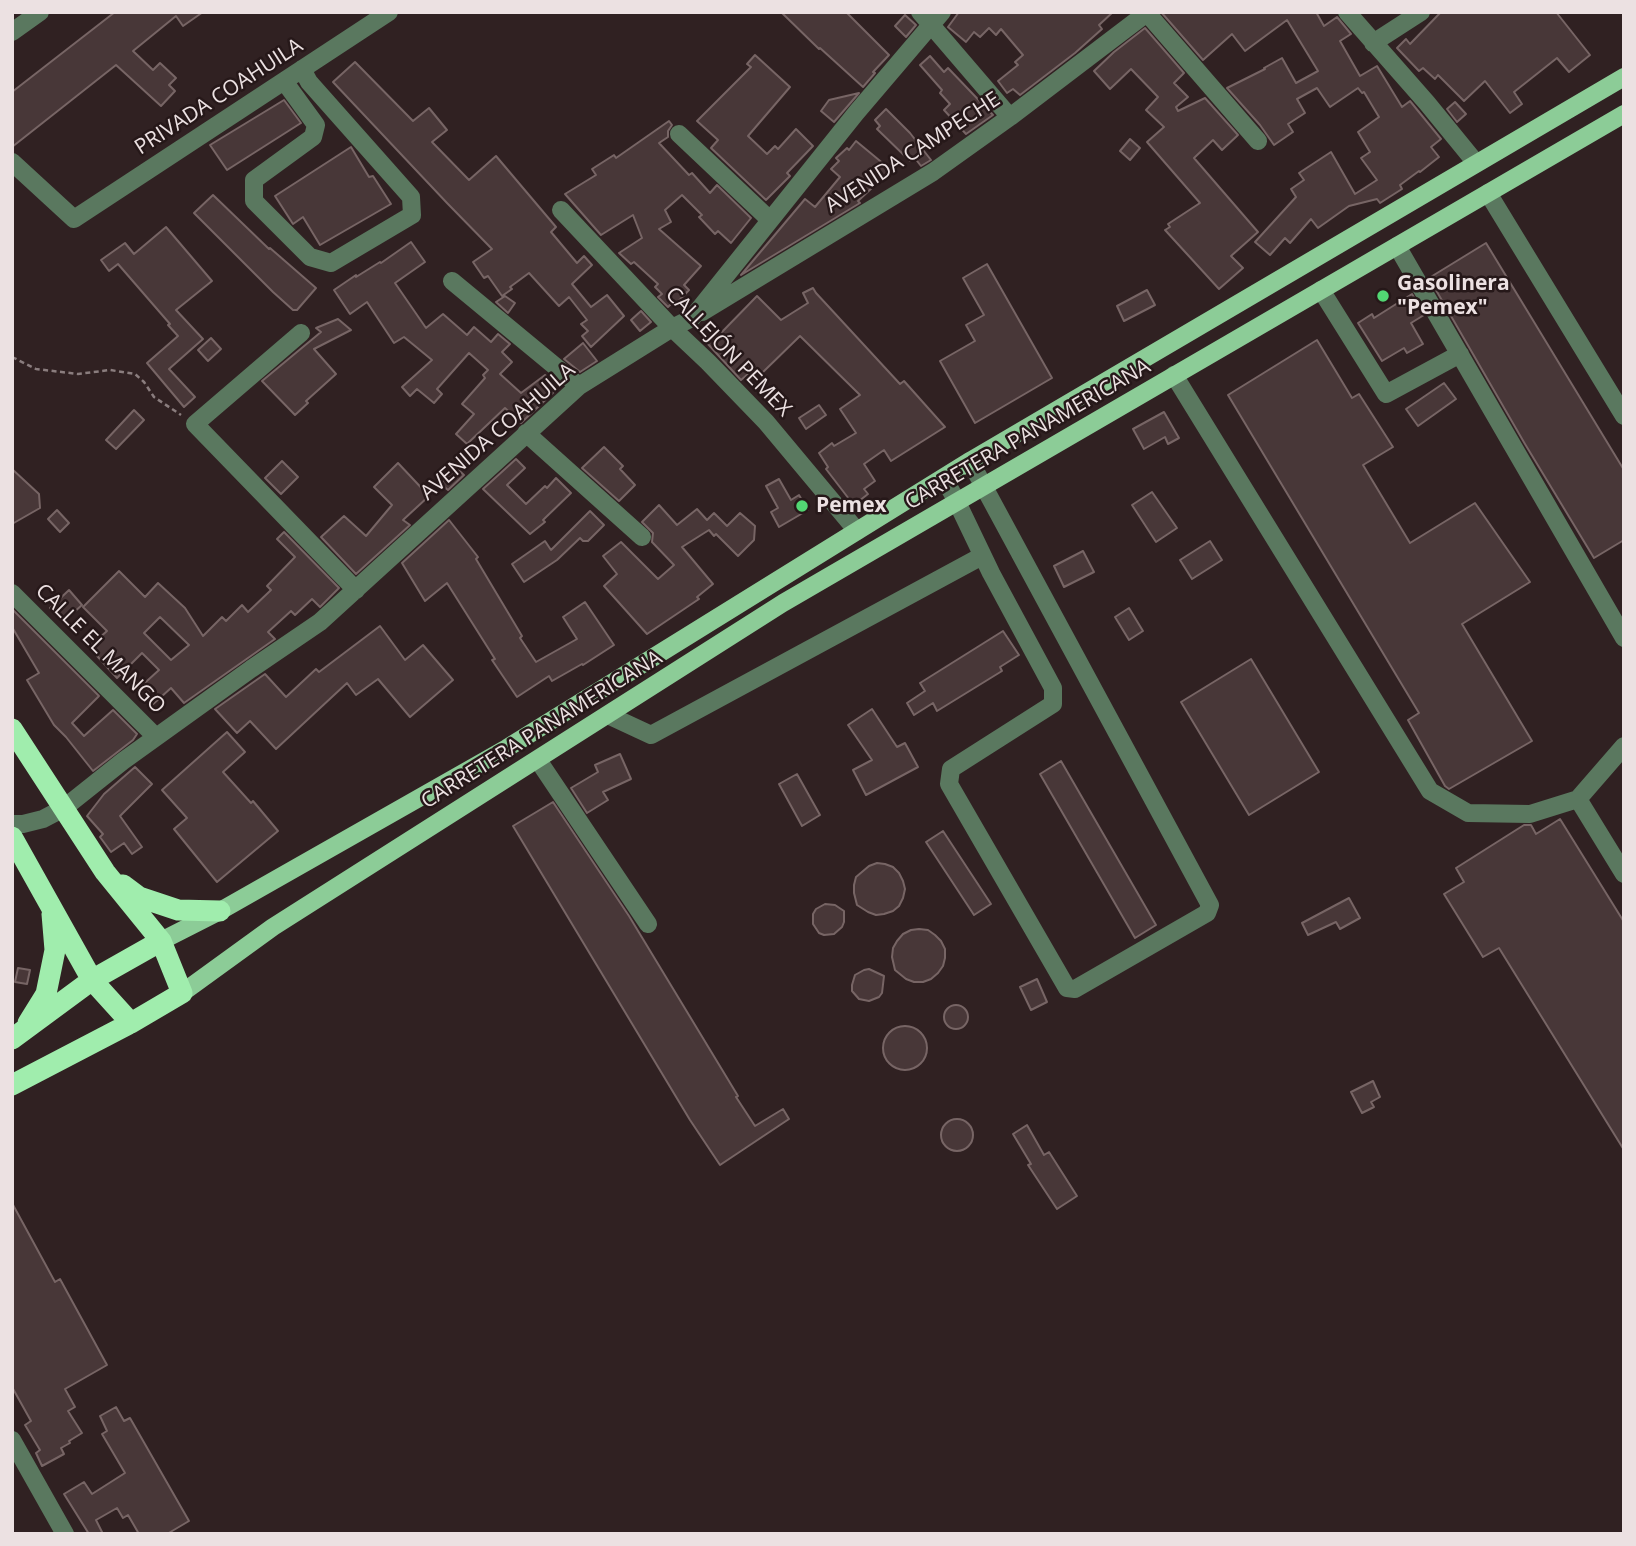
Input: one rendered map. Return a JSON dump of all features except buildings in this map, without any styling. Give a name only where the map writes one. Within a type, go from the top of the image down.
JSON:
[{"type":"highway","points":[[12,729],[105,872],[161,941],[182,993],[12,1086]]},
{"type":"highway","points":[[12,837],[92,980],[131,1023]]},
{"type":"highway","points":[[105,872],[139,897],[178,910],[220,911]]},
{"type":"highway","points":[[18,1036],[46,994],[55,950],[51,905]]},
{"type":"highway","points":[[18,1036],[92,980],[161,941]]},
{"type":"main road","name":"CARRETERA PANAMERICANA","points":[[161,941],[220,911],[507,748],[970,461],[1618,80]]},
{"type":"main road","name":"CARRETERA PANAMERICANA","points":[[182,993],[273,927],[783,603],[1624,114]]},
{"type":"street","points":[[12,32],[40,12]]},
{"type":"street","name":"PRIVADA COAHUILA","points":[[12,162],[74,219],[389,12]]},
{"type":"street","points":[[1347,12],[1476,163]]},
{"type":"street","points":[[1373,43],[1421,12]]},
{"type":"street","points":[[1148,13],[1258,141]]},
{"type":"street","name":"AVENIDA CAMPECHE","points":[[692,318],[933,172],[1148,13]]},
{"type":"street","points":[[931,17],[1010,117]]},
{"type":"street","name":"AVENIDA COAHUILA","points":[[12,824],[43,819],[64,808],[156,737],[320,622],[579,386],[692,318],[931,17]]},
{"type":"street","points":[[284,81],[316,125],[313,136],[254,180],[254,201],[310,257],[331,263],[412,215],[411,197],[309,82],[302,69]]},
{"type":"street","points":[[679,134],[770,220]]},
{"type":"street","points":[[1488,193],[1624,416]]},
{"type":"street","name":"CALLEJÓN PEMEX","points":[[561,210],[672,328],[766,422],[857,531]]},
{"type":"street","points":[[1397,246],[1624,638]]},
{"type":"street","points":[[452,281],[579,386]]},
{"type":"street","points":[[1321,290],[1386,394],[1460,354]]},
{"type":"street","points":[[301,333],[195,425],[356,590]]},
{"type":"street","points":[[1174,376],[1430,791],[1468,813],[1530,814],[1578,799],[1624,746]]},
{"type":"street","points":[[526,433],[642,537]]},
{"type":"street","points":[[944,478],[982,556],[1053,688],[1053,704],[951,769],[949,784],[1067,988],[1075,989],[1207,913],[1210,905],[970,461]]},
{"type":"street","points":[[608,715],[650,735],[982,556]]},
{"type":"street","name":"CALLE EL MANGO","points":[[12,593],[156,737]]},
{"type":"street","points":[[538,760],[648,924]]},
{"type":"street","points":[[1578,799],[1624,874]]},
{"type":"street","points":[[12,1440],[65,1534]]},
{"type":"path","points":[[12,357],[36,369],[78,374],[110,370],[135,374],[144,382],[153,397],[195,425]]},
{"type":"place","name":"Gasolinera \"Pemex\"","points":[[1383,296]]},
{"type":"place","name":"Pemex","points":[[802,506]]}]
